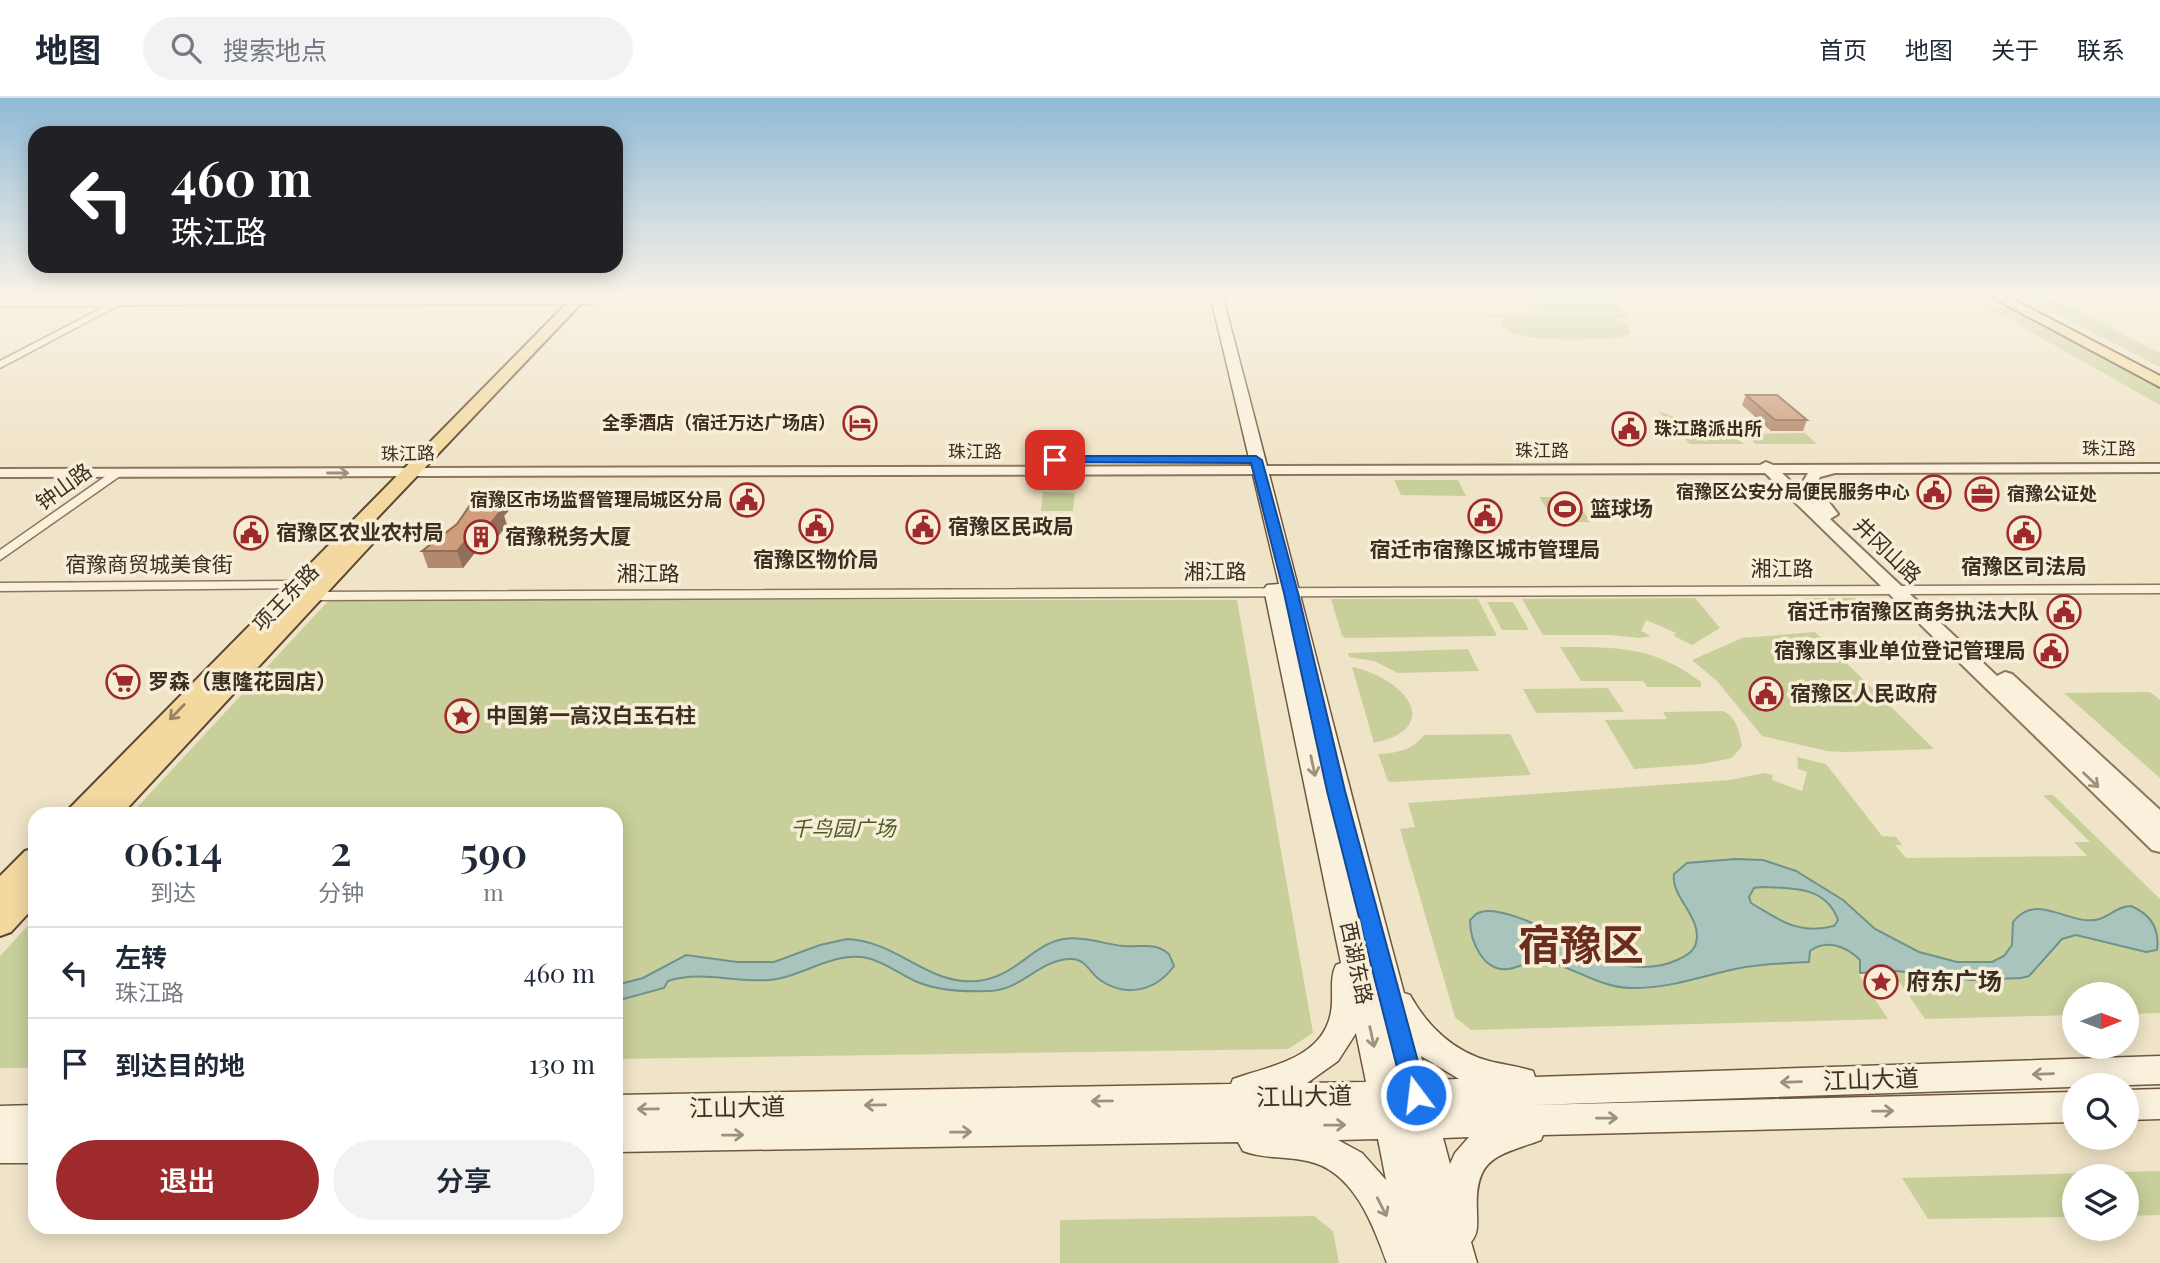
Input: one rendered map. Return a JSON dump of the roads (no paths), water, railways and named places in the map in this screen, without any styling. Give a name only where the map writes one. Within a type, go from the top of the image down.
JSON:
[{"type":"main road","name":"项王东路","points":[[85,807],[306,590],[539,348]]},
{"type":"main road","name":"西湖东路","points":[[1220,348],[1380,961],[1404,1110],[1422,1263]]},
{"type":"main road","name":"西湖东路","points":[[1227,348],[1251,465]]},
{"type":"main road","points":[[2096,348],[2160,382]]},
{"type":"main road","points":[[2115,348],[2160,372]]},
{"type":"main road","name":"项王东路","points":[[111,807],[306,590]]},
{"type":"main road","name":"西湖东路","points":[[1283,593],[1345,914],[1404,1110],[1458,1263]]},
{"type":"main road","points":[[0,895],[28,865]]},
{"type":"main road","points":[[0,924],[28,894]]},
{"type":"main road","points":[[1160,1100],[1262,1087],[1299,1071],[1320,1057],[1343,1028],[1349,1001],[1345,914]]},
{"type":"main road","points":[[1380,961],[1404,1014],[1421,1037],[1467,1069],[1507,1080],[1629,1088]]},
{"type":"main road","name":"江山大道","points":[[623,1138],[1120,1129],[1404,1110],[1629,1088],[2160,1070]]},
{"type":"main road","name":"江山大道","points":[[623,1110],[1160,1100],[1571,1119],[2062,1107]]},
{"type":"main road","points":[[2139,1105],[2160,1104]]},
{"type":"main road","points":[[1466,1263],[1458,1218],[1461,1175],[1483,1146],[1497,1137],[1571,1119]]},
{"type":"main road","points":[[1120,1129],[1290,1142],[1318,1147],[1343,1159],[1379,1199],[1406,1263]]},
{"type":"street","points":[[0,365],[31,348]]},
{"type":"street","name":"珠江路","points":[[0,461],[425,467],[1771,466],[2160,458]]},
{"type":"street","name":"珠江路","points":[[1251,465],[1699,470],[1771,466],[1836,470],[2160,468]]},
{"type":"street","name":"井冈山路","points":[[1771,466],[2160,823]]},
{"type":"street","name":"珠江路","points":[[0,473],[425,467]]},
{"type":"street","points":[[1699,470],[1735,473],[1769,482],[1831,522]]},
{"type":"street","points":[[1831,522],[1808,485],[1815,474],[1836,470]]},
{"type":"street","name":"钟山路","points":[[0,556],[116,473]]},
{"type":"street","name":"宿豫商贸城美食街","points":[[0,587],[306,590]]},
{"type":"street","name":"井冈山路","points":[[1903,589],[2160,844]]},
{"type":"street","name":"湘江路","points":[[306,590],[1283,593],[2160,589]]},
{"type":"water","points":[[1735,859],[1763,860],[1796,871],[1843,900],[1875,929],[1919,952],[1957,962],[1992,962],[2004,956],[2012,945],[2013,922],[2022,913],[2042,909],[2074,918],[2095,920],[2131,906],[2144,913],[2152,923],[2157,935],[2157,950],[2146,952],[2076,935],[2062,939],[2029,976],[1971,980],[1897,971],[1860,973],[1860,960],[1849,951],[1823,945],[1810,951],[1809,962],[1753,966],[1670,985],[1630,988],[1606,984],[1561,966],[1539,961],[1499,969],[1485,960],[1475,946],[1470,920],[1485,911],[1527,921],[1553,935],[1567,947],[1608,962],[1651,967],[1677,960],[1695,946],[1697,934],[1674,882],[1674,874],[1687,863]],"holes":[[[1754,888],[1796,889],[1817,895],[1833,909],[1838,920],[1834,926],[1810,929],[1780,920],[1751,903],[1749,897]]]},
{"type":"water","points":[[1071,938],[1158,948],[1169,954],[1174,966],[1167,975],[1150,986],[1130,990],[1110,986],[1080,961],[1060,960],[1012,986],[989,991],[970,991],[942,989],[924,984],[880,962],[854,957],[829,961],[793,975],[769,980],[681,978],[668,981],[664,988],[623,999],[623,983],[643,978],[686,955],[737,962],[774,962],[820,945],[847,939],[865,942],[882,947],[944,977],[960,981],[991,978],[1042,947]]},
{"type":"place","name":"全季酒店（宿迁万达广场店）","points":[[860,423]]},
{"type":"place","name":"珠江路派出所","points":[[1629,429]]},
{"type":"place","name":"宿豫区公安分局便民服务中心","points":[[1934,492]]},
{"type":"place","name":"宿豫公证处","points":[[1982,494]]},
{"type":"place","name":"宿豫区市场监督管理局城区分局","points":[[747,500]]},
{"type":"place","name":"篮球场","points":[[1565,509]]},
{"type":"place","name":"宿迁市宿豫区城市管理局","points":[[1485,516]]},
{"type":"place","name":"宿豫区物价局","points":[[816,526]]},
{"type":"place","name":"宿豫区民政局","points":[[923,527]]},
{"type":"place","name":"宿豫区农业农村局","points":[[251,533]]},
{"type":"place","name":"宿豫区司法局","points":[[2024,533]]},
{"type":"place","name":"宿豫税务大厦","points":[[481,537]]},
{"type":"place","name":"宿迁市宿豫区商务执法大队","points":[[2064,612]]},
{"type":"place","name":"宿豫区事业单位登记管理局","points":[[2051,651]]},
{"type":"place","name":"罗森（惠隆花园店）","points":[[123,682]]},
{"type":"place","name":"宿豫区人民政府","points":[[1766,694]]},
{"type":"place","name":"中国第一高汉白玉石柱","points":[[462,716]]},
{"type":"place","name":"府东广场","points":[[1881,982]]},
{"type":"district","name":"宿豫区","points":[[1581,945]]},
{"type":"park label","name":"千鸟园广场","points":[[843,829]]}]
